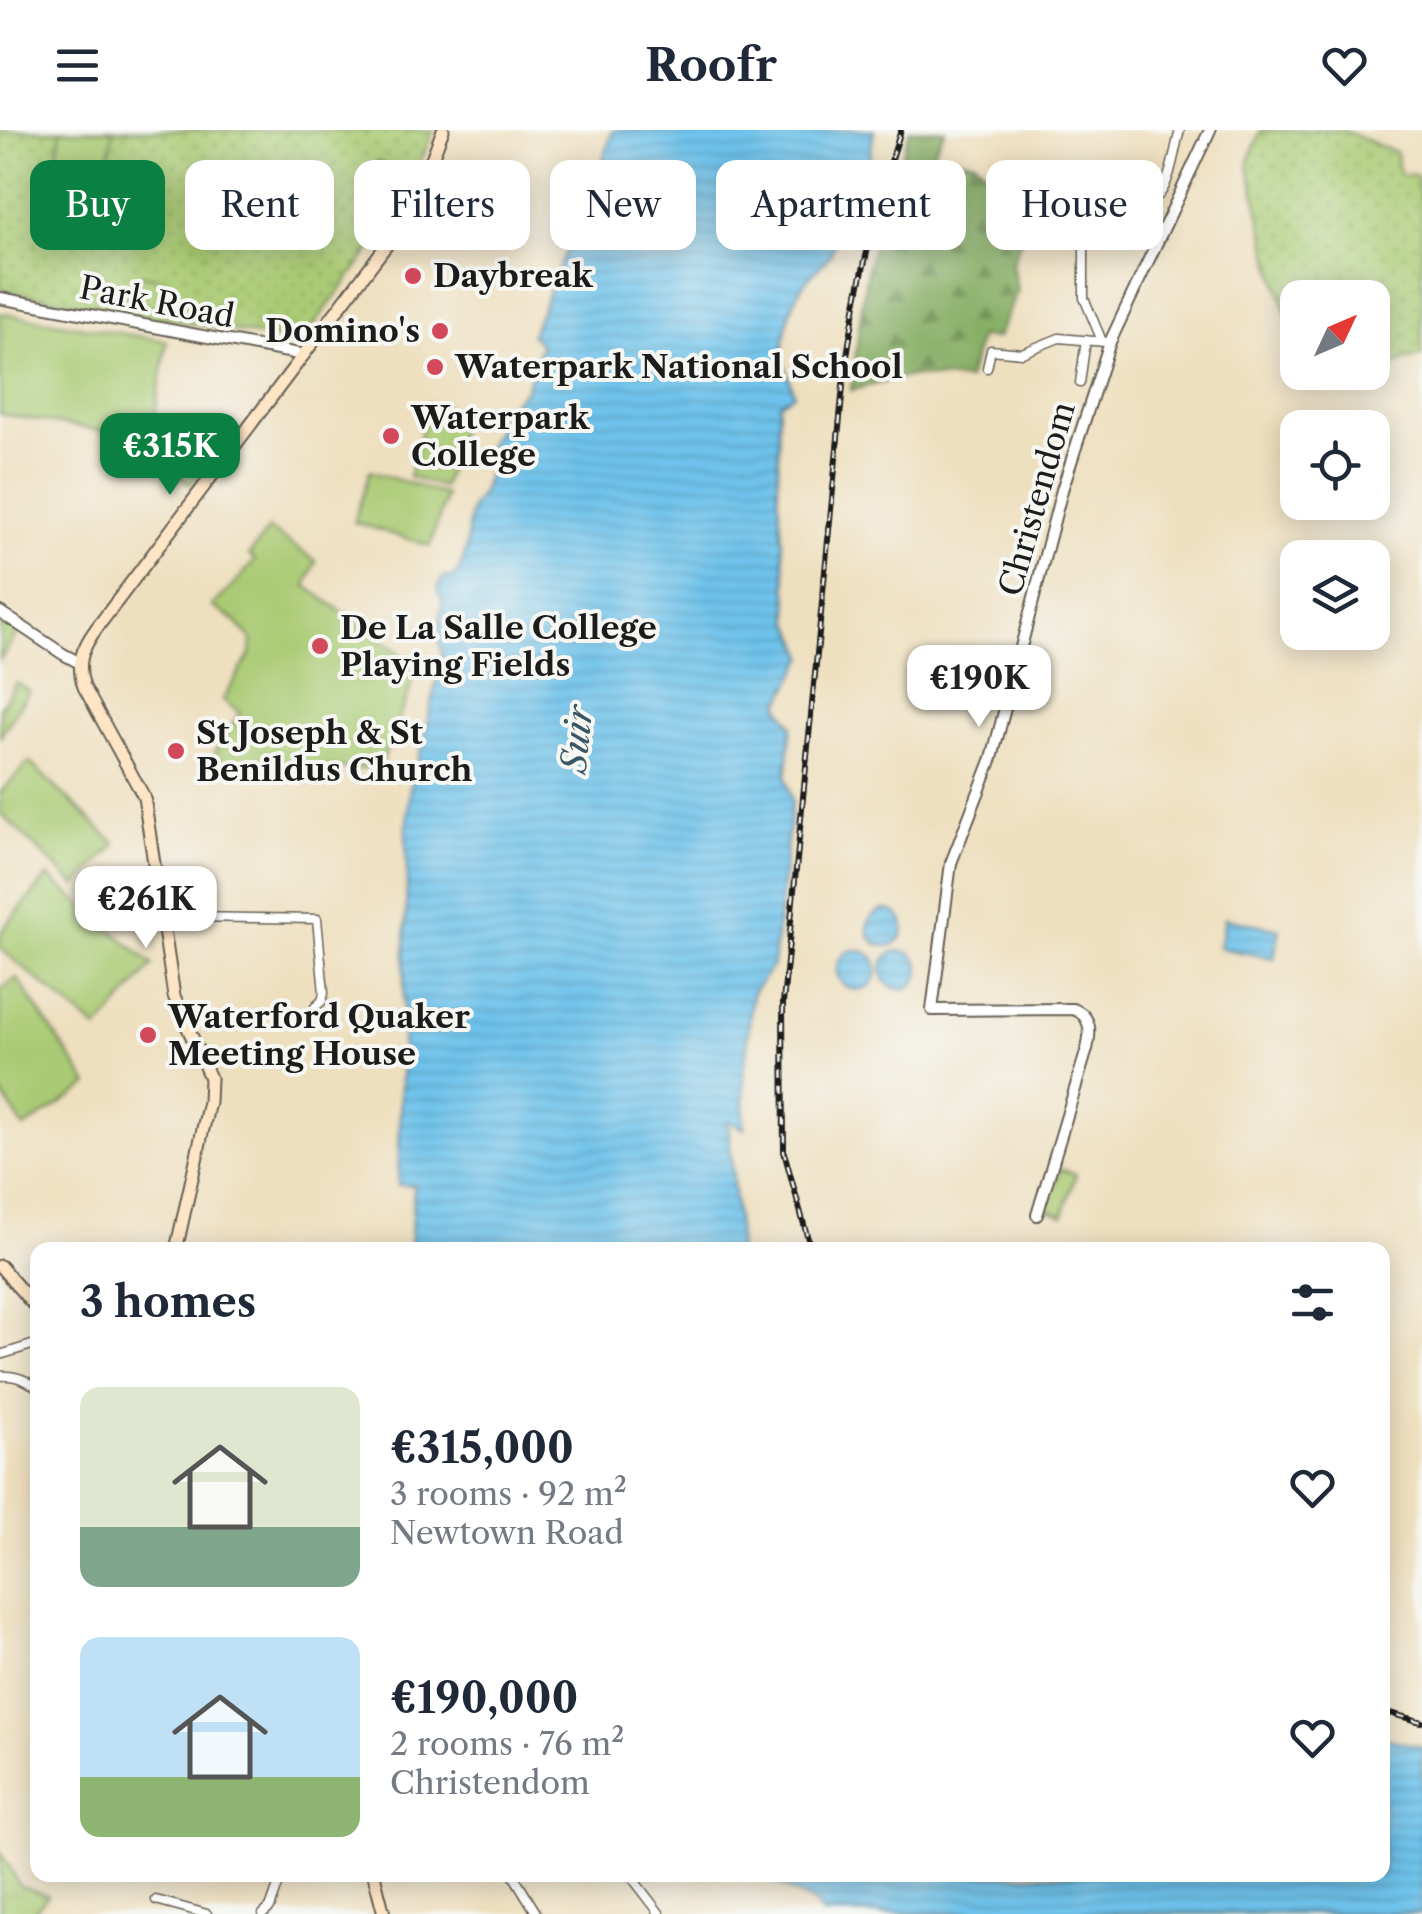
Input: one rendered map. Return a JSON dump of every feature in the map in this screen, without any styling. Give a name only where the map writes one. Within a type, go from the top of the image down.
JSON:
[{"type":"main road","points":[[178,1242],[211,1086],[176,1002],[142,793],[86,690],[80,663],[96,629],[410,211],[444,130]]},
{"type":"main road","points":[[0,1266],[30,1301]]},
{"type":"main road","points":[[376,1882],[384,1914]]},
{"type":"street","points":[[1163,191],[1180,130]]},
{"type":"street","name":"Christendom","points":[[1037,1215],[1087,1049],[1089,1022],[1082,1012],[1073,1009],[932,1010],[951,863],[992,758],[1062,490],[1106,342],[1210,130]]},
{"type":"street","points":[[1084,250],[1084,298],[1106,342]]},
{"type":"street","name":"Park Road","points":[[0,298],[304,354]]},
{"type":"street","points":[[987,368],[991,350],[1022,352],[1060,338],[1106,342]]},
{"type":"street","points":[[1080,382],[1086,340]]},
{"type":"street","points":[[0,612],[80,663]]},
{"type":"street","points":[[160,912],[195,917],[317,919],[324,994],[316,1006]]},
{"type":"street","points":[[0,1355],[30,1346]]},
{"type":"street","points":[[0,1376],[14,1376],[30,1383]]},
{"type":"street","points":[[263,1914],[270,1908],[279,1882]]},
{"type":"street","points":[[517,1882],[537,1914]]},
{"type":"street","points":[[635,1882],[660,1914]]},
{"type":"street","points":[[156,1900],[207,1914]]},
{"type":"green space","points":[[0,130],[434,130],[421,160],[354,160],[354,250],[370,250],[304,338],[296,342],[0,290]]},
{"type":"green space","points":[[61,130],[113,130],[109,160],[56,160]]},
{"type":"green space","points":[[910,130],[945,130],[932,155],[975,161],[986,171],[986,250],[1017,250],[1012,263],[1017,291],[997,338],[979,337],[968,380],[909,376],[851,390],[873,250],[966,250],[966,160],[901,160]]},
{"type":"green space","points":[[1261,130],[1344,130],[1396,153],[1400,174],[1416,175],[1422,206],[1422,355],[1390,365],[1390,280],[1280,280],[1280,291],[1248,163]]},
{"type":"green space","points":[[142,275],[157,277],[168,285],[170,299],[162,308],[130,302],[130,287]]},
{"type":"green space","points":[[0,313],[167,341],[151,439],[0,414]]},
{"type":"green space","points":[[429,403],[464,413],[443,487],[409,477]]},
{"type":"green space","points":[[186,429],[216,451],[190,485],[161,462]]},
{"type":"green space","points":[[370,471],[446,495],[430,546],[354,522]]},
{"type":"green space","name":"De La Salle College Playing Fields","points":[[269,529],[316,561],[306,586],[397,651],[413,667],[410,690],[380,767],[223,764],[214,753],[240,713],[223,700],[251,653],[252,640],[235,621],[212,606],[255,560],[249,555]]},
{"type":"green space","points":[[0,616],[20,629],[0,660]]},
{"type":"green space","points":[[16,683],[29,691],[0,737],[0,708]]},
{"type":"green space","points":[[29,762],[116,844],[76,886],[0,813],[0,793]]},
{"type":"green space","points":[[48,876],[153,965],[98,1030],[0,948],[0,933]]},
{"type":"green space","points":[[17,978],[89,1085],[24,1128],[0,1091],[0,990]]},
{"type":"green space","points":[[1060,1169],[1076,1174],[1063,1215],[1047,1209]]},
{"type":"green space","points":[[0,1851],[20,1886],[48,1895],[32,1914],[0,1914]]},
{"type":"water","name":"Suir","points":[[613,130],[874,130],[870,160],[716,160],[716,250],[832,250],[800,289],[784,339],[783,357],[794,394],[779,403],[778,491],[790,620],[805,656],[779,705],[792,725],[786,778],[792,799],[773,965],[752,994],[744,1075],[744,1129],[728,1121],[738,1242],[410,1242],[414,1185],[398,1185],[410,788],[442,655],[438,631],[443,601],[438,591],[440,582],[444,577],[453,578],[463,562],[471,510],[483,490],[488,471],[491,452],[485,452],[507,408],[526,389],[541,344],[531,335],[566,250],[696,250],[696,160],[603,160]]},
{"type":"water","points":[[886,910],[899,915],[904,928],[899,941],[886,946],[873,941],[868,928],[873,915]]},
{"type":"water","points":[[1225,918],[1280,929],[1274,958],[1219,948]]},
{"type":"water","points":[[857,950],[871,956],[877,970],[871,984],[857,990],[843,984],[837,970],[843,956]]},
{"type":"water","points":[[901,951],[914,957],[920,970],[914,983],[901,989],[888,983],[882,970],[888,957]]},
{"type":"water","points":[[1390,1740],[1422,1747],[1422,1914],[822,1914],[816,1905],[775,1882],[1390,1882]]},
{"type":"railway","points":[[809,1242],[784,1152],[783,1003],[844,376],[867,252],[901,130]]},
{"type":"railway","points":[[1390,1713],[1422,1722]]},
{"type":"place","name":"Daybreak","points":[[413,276]]},
{"type":"place","name":"Domino's","points":[[440,331]]},
{"type":"place","name":"Waterpark National School","points":[[435,367]]},
{"type":"place","name":"Waterpark College","points":[[391,436]]},
{"type":"place","name":"De La Salle College Playing Fields","points":[[320,646]]},
{"type":"place","name":"St Joseph & St Benildus Church","points":[[176,751]]},
{"type":"place","name":"Waterford Quaker Meeting House","points":[[148,1035]]}]
